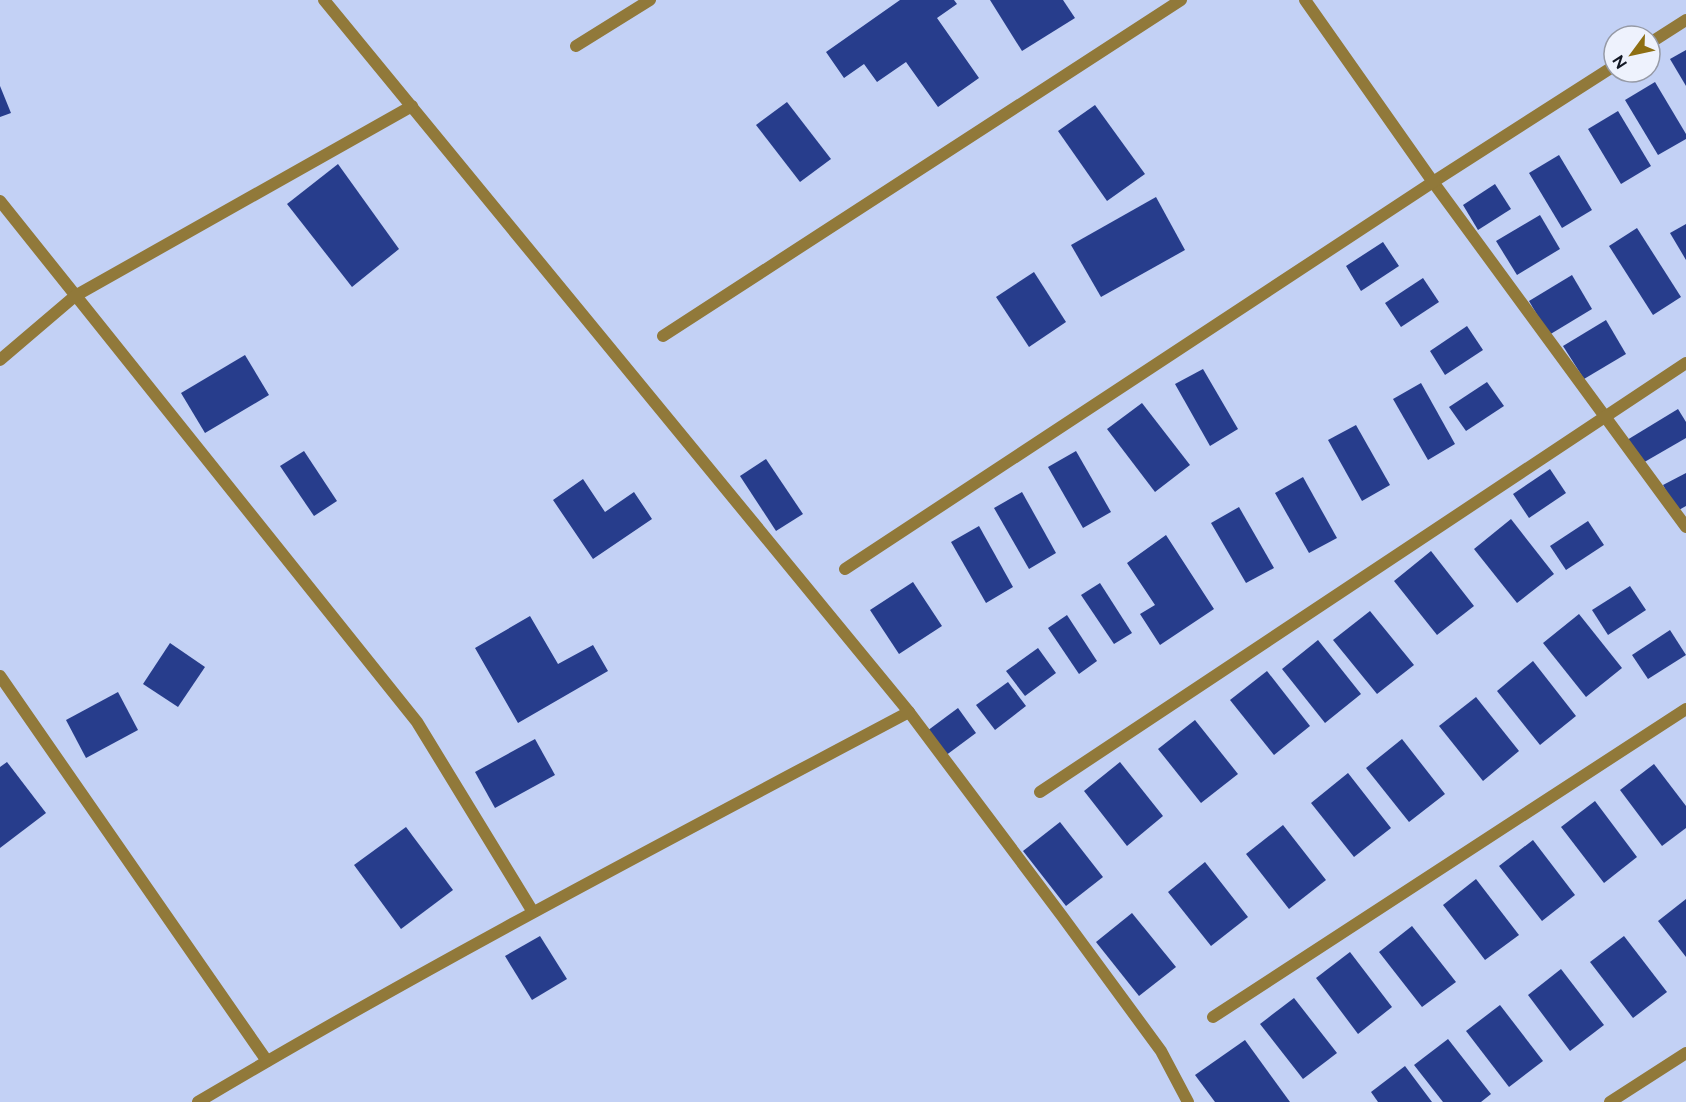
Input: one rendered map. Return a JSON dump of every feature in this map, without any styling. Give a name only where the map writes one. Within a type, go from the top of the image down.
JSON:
[{"type":"street","points":[[324,0],[909,712],[1161,1051],[1188,1102]]},
{"type":"street","points":[[576,46],[650,0]]},
{"type":"street","points":[[663,336],[1181,0]]},
{"type":"street","points":[[1305,0],[1433,182],[1686,527]]},
{"type":"street","points":[[1662,35],[1686,20]]},
{"type":"street","points":[[845,569],[1433,182],[1602,74]]},
{"type":"street","points":[[0,360],[75,296],[412,106]]},
{"type":"street","points":[[0,201],[417,722],[533,912]]},
{"type":"street","points":[[1040,792],[1686,363]]},
{"type":"street","points":[[0,676],[267,1061]]},
{"type":"street","points":[[1214,1017],[1686,709]]},
{"type":"street","points":[[198,1102],[533,912],[909,712]]},
{"type":"street","points":[[1610,1102],[1686,1053]]},
{"type":"building","points":[[900,0],[954,0],[957,4],[937,18],[979,78],[938,107],[906,62],[877,82],[864,64],[844,78],[826,52]]},
{"type":"building","points":[[990,0],[1063,0],[1075,18],[1022,51]]},
{"type":"building","points":[[1686,50],[1686,86],[1670,59]]},
{"type":"building","points":[[1652,84],[1656,84],[1686,134],[1686,139],[1658,155],[1625,100]]},
{"type":"building","points":[[0,86],[11,113],[0,117]]},
{"type":"building","points":[[787,102],[831,159],[800,182],[756,125]]},
{"type":"building","points":[[1095,105],[1145,174],[1107,201],[1058,131]]},
{"type":"building","points":[[1618,111],[1651,166],[1621,184],[1588,129]]},
{"type":"building","points":[[1559,155],[1592,210],[1562,228],[1529,173]]},
{"type":"building","points":[[338,164],[399,249],[352,287],[287,204]]},
{"type":"building","points":[[1495,184],[1511,209],[1478,230],[1463,205]]},
{"type":"building","points":[[1156,197],[1185,250],[1101,297],[1071,245]]},
{"type":"building","points":[[1540,215],[1560,249],[1517,275],[1496,241]]},
{"type":"building","points":[[1686,224],[1686,260],[1670,233]]},
{"type":"building","points":[[1637,228],[1681,297],[1653,315],[1609,246]]},
{"type":"building","points":[[1383,242],[1399,266],[1361,291],[1346,266]]},
{"type":"building","points":[[1034,272],[1066,322],[1029,347],[996,297]]},
{"type":"building","points":[[1572,275],[1592,309],[1549,335],[1529,301]]},
{"type":"building","points":[[1423,278],[1439,302],[1401,327],[1385,303]]},
{"type":"building","points":[[1606,320],[1626,354],[1584,379],[1563,346]]},
{"type":"building","points":[[1467,326],[1483,350],[1445,375],[1430,351]]},
{"type":"building","points":[[245,355],[269,395],[205,433],[181,393]]},
{"type":"building","points":[[1203,369],[1238,429],[1210,446],[1175,384]]},
{"type":"building","points":[[1487,382],[1504,406],[1466,431],[1449,407]]},
{"type":"building","points":[[1421,383],[1455,444],[1428,460],[1393,399]]},
{"type":"building","points":[[1142,403],[1190,465],[1155,492],[1107,429]]},
{"type":"building","points":[[1678,409],[1686,422],[1686,438],[1641,464],[1627,440]]},
{"type":"building","points":[[1356,425],[1390,485],[1362,501],[1328,440]]},
{"type":"building","points":[[304,451],[337,501],[314,516],[280,466]]},
{"type":"building","points":[[1076,451],[1111,512],[1083,528],[1048,467]]},
{"type":"building","points":[[766,459],[803,514],[776,531],[740,476]]},
{"type":"building","points":[[1550,469],[1566,493],[1529,518],[1513,494]]},
{"type":"building","points":[[1686,473],[1686,506],[1677,511],[1663,485]]},
{"type":"building","points":[[1303,477],[1337,538],[1309,553],[1275,493]]},
{"type":"building","points":[[583,479],[605,512],[634,492],[652,519],[593,559],[553,500]]},
{"type":"building","points":[[1022,492],[1056,553],[1029,569],[994,508]]},
{"type":"building","points":[[1239,507],[1274,568],[1246,583],[1211,523]]},
{"type":"building","points":[[1511,519],[1554,574],[1517,603],[1474,549]]},
{"type":"building","points":[[1588,521],[1604,545],[1566,570],[1550,546]]},
{"type":"building","points":[[979,526],[1013,587],[986,603],[951,542]]},
{"type":"building","points":[[1166,535],[1214,609],[1160,645],[1140,614],[1155,605],[1127,563]]},
{"type":"building","points":[[1431,551],[1474,606],[1437,635],[1394,581]]},
{"type":"building","points":[[913,582],[942,626],[899,654],[870,610]]},
{"type":"building","points":[[1100,583],[1132,633],[1114,644],[1081,595]]},
{"type":"building","points":[[1630,586],[1646,610],[1608,635],[1592,610]]},
{"type":"building","points":[[1370,611],[1414,665],[1377,694],[1333,640]]},
{"type":"building","points":[[1579,614],[1622,668],[1586,697],[1543,643]]},
{"type":"building","points":[[1067,615],[1097,661],[1079,674],[1048,628]]},
{"type":"building","points":[[530,616],[558,664],[593,645],[608,671],[518,723],[475,648]]},
{"type":"building","points":[[1670,630],[1686,655],[1648,679],[1632,655]]},
{"type":"building","points":[[1318,640],[1361,694],[1325,723],[1282,669]]},
{"type":"building","points":[[170,643],[205,667],[178,707],[143,684]]},
{"type":"building","points":[[1038,648],[1056,673],[1025,696],[1006,671]]},
{"type":"building","points":[[1533,661],[1576,716],[1540,745],[1497,691]]},
{"type":"building","points":[[1267,671],[1310,726],[1274,755],[1230,700]]},
{"type":"building","points":[[1008,682],[1026,706],[995,730],[976,705]]},
{"type":"building","points":[[118,692],[138,730],[86,758],[66,720]]},
{"type":"building","points":[[1476,697],[1519,751],[1483,781],[1439,726]]},
{"type":"building","points":[[958,708],[976,733],[945,756],[927,731]]},
{"type":"building","points":[[1195,720],[1238,774],[1201,803],[1158,749]]},
{"type":"building","points":[[535,739],[555,775],[495,808],[475,772]]},
{"type":"building","points":[[1402,739],[1445,794],[1409,822],[1366,768]]},
{"type":"building","points":[[7,762],[46,813],[0,848],[0,767]]},
{"type":"building","points":[[1120,762],[1163,816],[1127,846],[1084,791]]},
{"type":"building","points":[[1654,764],[1686,806],[1686,828],[1662,846],[1620,790]]},
{"type":"building","points":[[1348,773],[1391,828],[1354,857],[1311,803]]},
{"type":"building","points":[[1595,801],[1637,857],[1604,883],[1561,827]]},
{"type":"building","points":[[1060,822],[1103,877],[1066,906],[1023,851]]},
{"type":"building","points":[[1283,825],[1326,880],[1289,909],[1246,854]]},
{"type":"building","points":[[406,827],[453,890],[401,929],[354,865]]},
{"type":"building","points":[[1533,840],[1575,895],[1542,921],[1499,866]]},
{"type":"building","points":[[1205,862],[1248,917],[1211,946],[1168,892]]},
{"type":"building","points":[[1476,879],[1519,935],[1485,960],[1443,905]]},
{"type":"building","points":[[1686,899],[1686,957],[1658,921]]},
{"type":"building","points":[[1132,913],[1176,967],[1139,996],[1096,942]]},
{"type":"building","points":[[1412,926],[1456,982],[1422,1007],[1379,952]]},
{"type":"building","points":[[540,936],[567,979],[532,1000],[505,956]]},
{"type":"building","points":[[1624,936],[1667,992],[1633,1018],[1590,962]]},
{"type":"building","points":[[1350,952],[1392,1007],[1358,1034],[1316,978]]},
{"type":"building","points":[[1561,969],[1604,1025],[1570,1051],[1528,995]]},
{"type":"building","points":[[1294,998],[1337,1053],[1303,1079],[1260,1024]]},
{"type":"building","points":[[1500,1005],[1543,1061],[1509,1087],[1466,1031]]},
{"type":"building","points":[[1448,1039],[1491,1094],[1481,1102],[1443,1102],[1414,1065]]},
{"type":"building","points":[[1245,1040],[1290,1102],[1215,1102],[1195,1075]]},
{"type":"building","points":[[1405,1066],[1432,1102],[1378,1102],[1371,1092]]}]
